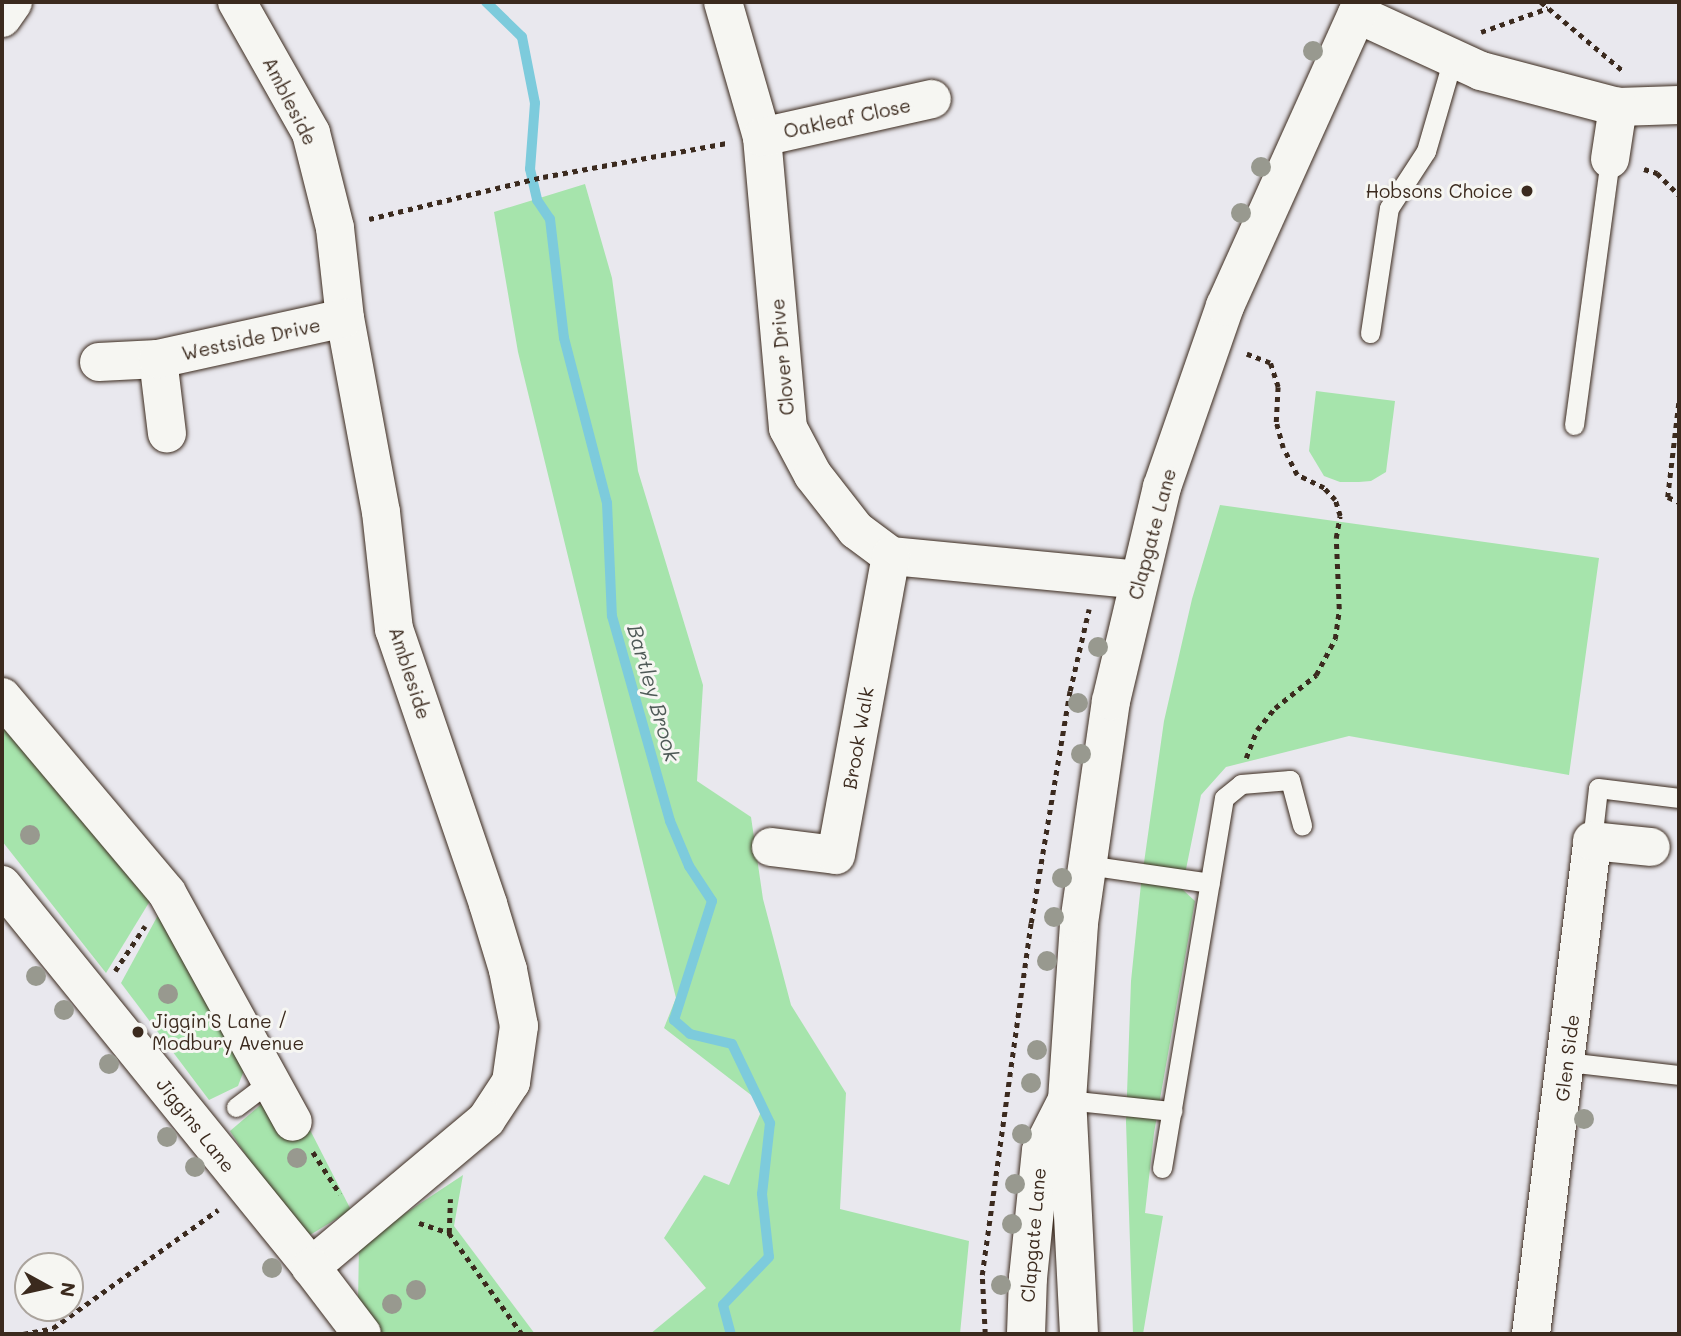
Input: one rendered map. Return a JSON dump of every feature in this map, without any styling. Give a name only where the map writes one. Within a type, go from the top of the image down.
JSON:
[{"type":"street","points":[[2,18],[13,2]]},
{"type":"street","name":"Ambleside","points":[[237,2],[311,133],[335,228],[345,318],[381,512],[394,629],[488,904],[508,970],[519,1026],[511,1082],[486,1121],[312,1267]]},
{"type":"street","name":"Clover Drive","points":[[723,2],[762,137],[788,428],[813,475],[856,530],[891,556]]},
{"type":"street","points":[[1359,8],[1481,71],[1618,107],[1679,106]]},
{"type":"street","name":"Clapgate Lane","points":[[1079,1334],[1067,1100],[1079,923],[1111,701],[1162,487],[1225,306],[1359,8]]},
{"type":"street","name":"Oakleaf Close","points":[[762,137],[932,99]]},
{"type":"street","points":[[1610,159],[1618,107]]},
{"type":"street","name":"Westside Drive","points":[[99,362],[158,359],[345,318]]},
{"type":"street","name":"Westside Drive","points":[[158,359],[167,433]]},
{"type":"street","points":[[891,556],[1139,580]]},
{"type":"street","name":"Brook Walk","points":[[771,848],[836,855],[891,556]]},
{"type":"street","points":[[2,697],[167,893],[293,1122]]},
{"type":"street","points":[[1592,841],[1651,847]]},
{"type":"street","name":"Glen Side","points":[[1531,1334],[1567,1062],[1592,841]]},
{"type":"street","name":"Jiggins Lane","points":[[2,885],[312,1267],[362,1334]]},
{"type":"street","name":"Clapgate Lane","points":[[1026,1334],[1028,1278],[1041,1152],[1067,1100]]},
{"type":"lane","points":[[1370,333],[1389,208],[1426,151],[1454,59]]},
{"type":"lane","points":[[1574,425],[1610,159]]},
{"type":"lane","points":[[1162,1168],[1224,798],[1241,784],[1290,780],[1302,825]]},
{"type":"lane","points":[[1592,841],[1598,788],[1679,798]]},
{"type":"lane","points":[[1087,865],[1210,883]]},
{"type":"lane","points":[[1567,1062],[1679,1075]]},
{"type":"lane","points":[[236,1107],[270,1082]]},
{"type":"lane","points":[[1067,1100],[1172,1111]]},
{"type":"path","points":[[1541,2],[1625,72],[1618,107]]},
{"type":"path","points":[[1454,59],[1468,37],[1548,8]]},
{"type":"path","points":[[335,228],[543,177],[762,137]]},
{"type":"path","points":[[1610,159],[1657,173],[1679,195]]},
{"type":"path","points":[[1213,342],[1270,363],[1278,387],[1276,422],[1283,448],[1297,475],[1324,488],[1335,500],[1340,516],[1335,557],[1339,609],[1335,639],[1316,675],[1275,708],[1257,730],[1248,749],[1241,784]]},
{"type":"path","points":[[1679,404],[1668,497],[1679,502]]},
{"type":"path","points":[[985,1334],[982,1275],[1031,923],[1070,691],[1097,576]]},
{"type":"path","points":[[95,999],[167,893]]},
{"type":"path","points":[[23,1334],[53,1328],[247,1190]]},
{"type":"green space","points":[[585,184],[612,278],[638,471],[703,685],[697,781],[751,817],[763,899],[791,1005],[846,1093],[840,1209],[969,1241],[960,1334],[650,1334],[706,1288],[664,1238],[704,1175],[729,1185],[764,1105],[664,1028],[676,998],[518,352],[494,212]]},
{"type":"green space","points":[[1316,391],[1395,401],[1386,472],[1371,481],[1359,482],[1340,482],[1324,476],[1309,451]]},
{"type":"green space","points":[[1220,505],[1599,558],[1569,775],[1349,736],[1226,767],[1201,795],[1182,889],[1195,901],[1154,1133],[1145,1213],[1163,1216],[1143,1334],[1133,1334],[1126,1122],[1131,981],[1141,884],[1164,721],[1192,599]]},
{"type":"green space","points":[[2,706],[153,896],[106,973],[2,841]]},
{"type":"green space","points":[[163,906],[249,1057],[238,1086],[209,1100],[121,983]]},
{"type":"green space","points":[[286,1083],[351,1210],[310,1235],[265,1185],[230,1131]]},
{"type":"green space","points":[[463,1175],[454,1226],[535,1334],[381,1334],[358,1304],[359,1244]]},
{"type":"waterway","name":"Bartley Brook","points":[[486,2],[522,37],[535,103],[530,169],[537,200],[550,219],[564,338],[607,503],[612,616],[670,821],[689,866],[712,901],[674,1020],[690,1034],[732,1044],[770,1123],[762,1194],[769,1257],[723,1305],[731,1334]]},
{"type":"place","name":"Hobsons Choice","points":[[1527,191]]},
{"type":"place","name":"Jiggin'S Lane / Modbury Avenue","points":[[138,1032]]}]
